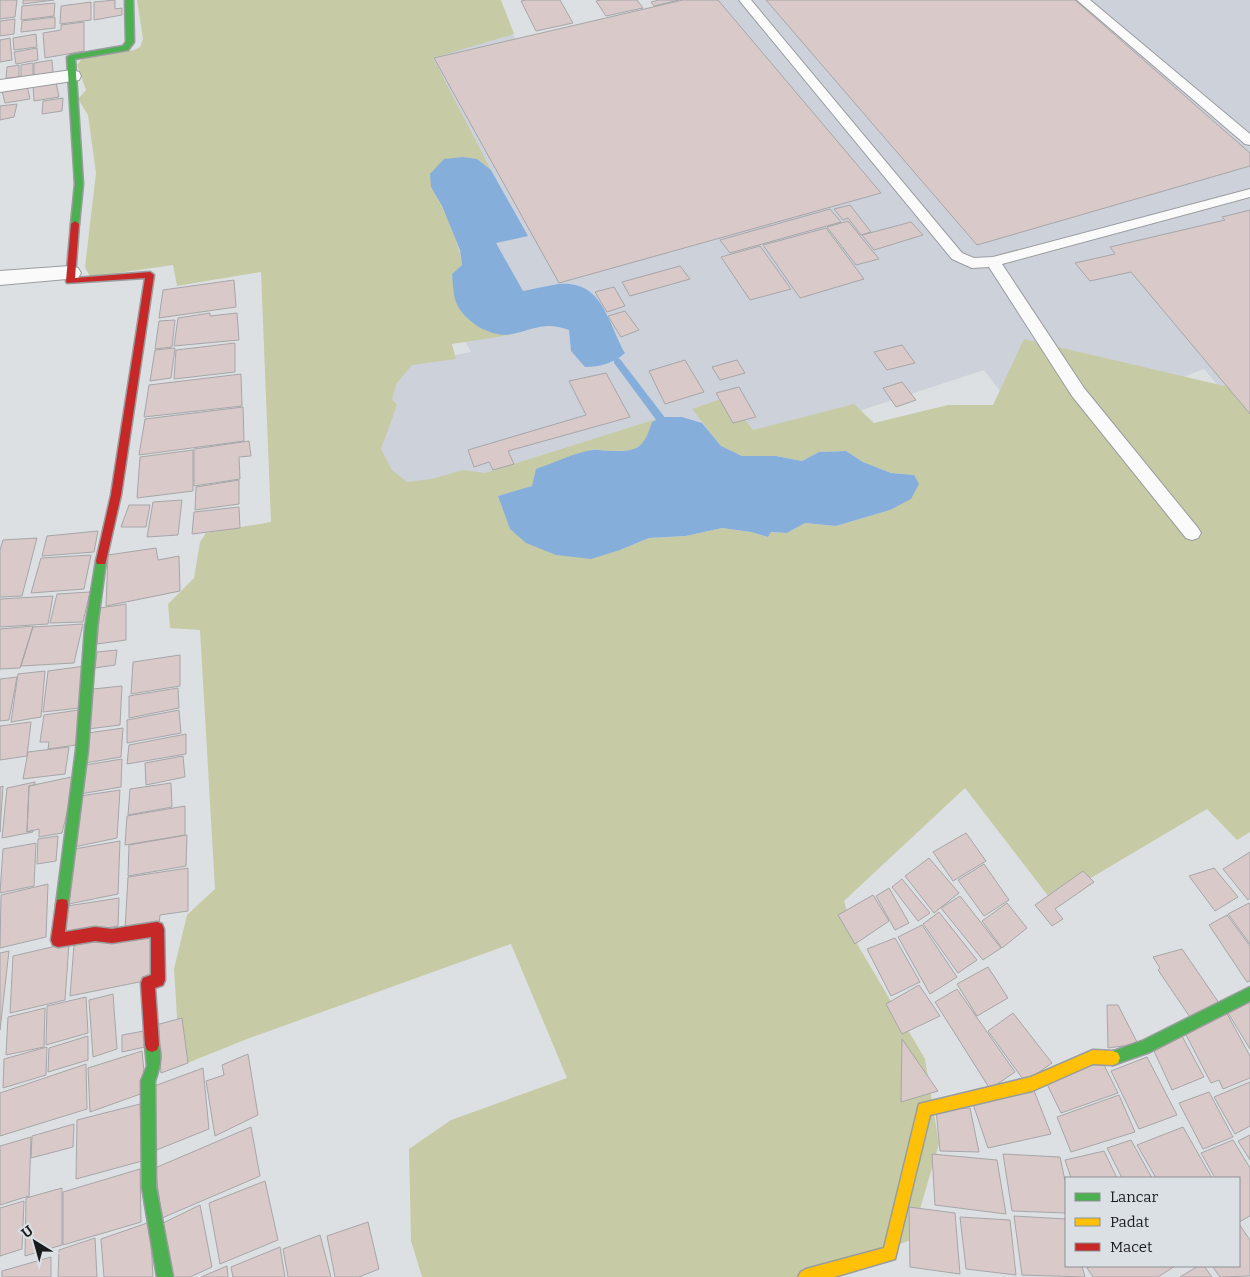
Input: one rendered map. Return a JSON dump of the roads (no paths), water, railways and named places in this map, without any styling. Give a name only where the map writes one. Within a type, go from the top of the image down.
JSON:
[{"type":"street","points":[[129,0],[130,42],[124,48],[72,57],[80,184],[70,281],[150,276],[116,495],[99,570],[91,628],[82,750],[58,940],[96,934],[112,936],[157,929],[158,980],[148,983],[154,1066],[148,1081],[149,1177],[165,1277]]},
{"type":"street","points":[[0,86],[72,76]]},
{"type":"street","points":[[0,278],[70,273]]},
{"type":"street","points":[[806,1277],[890,1254],[924,1109],[1032,1084],[1093,1057],[1116,1058],[1145,1047],[1250,994]]},
{"type":"lane","points":[[745,0],[957,256],[972,263],[993,262],[1250,193]]},
{"type":"lane","points":[[1084,0],[1250,141]]},
{"type":"lane","points":[[993,262],[1078,392],[1192,533]]},
{"type":"water","points":[[463,157],[477,159],[491,170],[528,236],[496,243],[523,291],[558,284],[573,285],[585,289],[602,305],[625,353],[606,364],[585,367],[571,351],[569,330],[561,327],[546,326],[512,334],[496,334],[479,327],[465,316],[454,296],[452,274],[462,265],[460,250],[442,206],[431,187],[430,174],[444,159]]},
{"type":"water","points":[[663,417],[682,417],[702,423],[721,446],[742,456],[776,456],[802,461],[819,452],[846,451],[863,462],[891,473],[914,475],[919,484],[911,499],[890,510],[836,526],[805,523],[787,533],[771,532],[768,537],[751,532],[722,528],[686,536],[649,538],[591,559],[556,555],[526,543],[510,529],[498,496],[532,486],[536,469],[585,451],[634,449],[643,442],[652,422]]},
{"type":"waterway","points":[[617,361],[660,418]]}]
